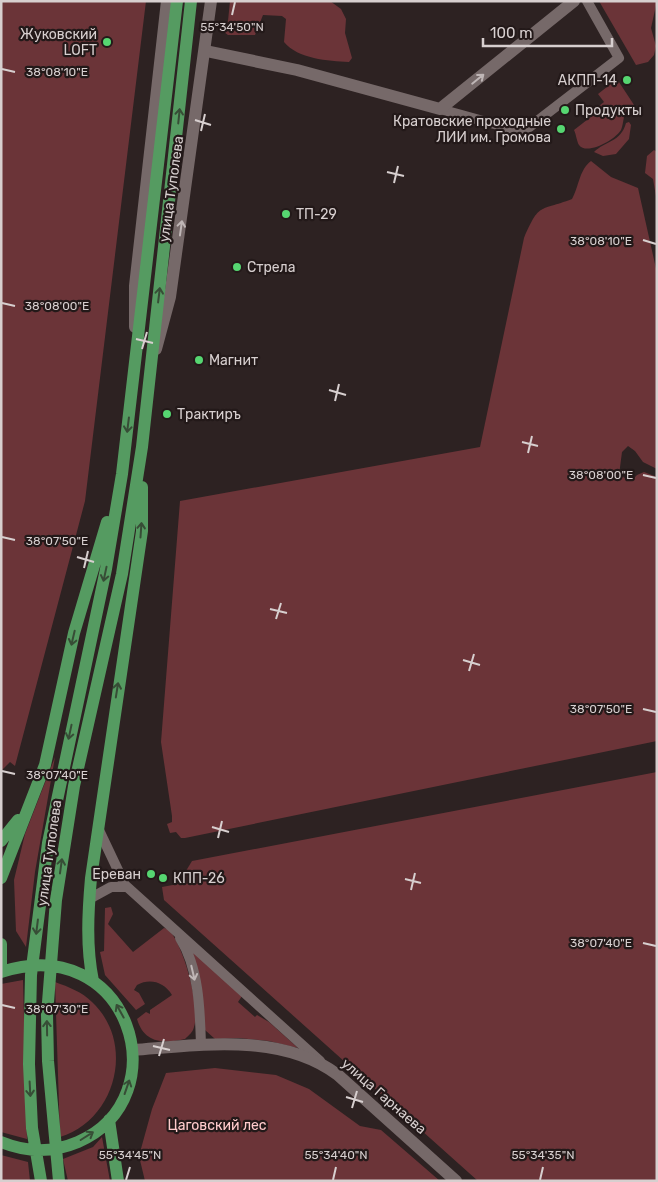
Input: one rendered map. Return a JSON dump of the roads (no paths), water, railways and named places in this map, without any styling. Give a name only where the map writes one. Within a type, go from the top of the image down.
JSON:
[{"type":"main road","name":"улица Туполева","points":[[41,1181],[32,1128],[29,1064],[31,974],[48,843],[106,569],[122,474],[177,1]]},
{"type":"main road","name":"улица Туполева","points":[[59,1181],[48,1061],[47,1015],[56,900],[74,786],[122,574],[142,447],[191,1]]},
{"type":"main road","name":"улица Туполева","points":[[93,981],[90,957],[89,899],[97,825],[142,531],[142,447]]},
{"type":"main road","name":"улица Туполева","points":[[35,793],[44,765],[74,633],[122,474]]},
{"type":"main road","points":[[1,841],[20,818],[35,793]]},
{"type":"main road","points":[[1,878],[35,793]]},
{"type":"main road","points":[[1,944],[1,967]]},
{"type":"main road","points":[[1,972],[21,966],[47,964],[73,970],[93,981],[118,1006],[126,1022],[132,1050],[130,1080],[122,1101],[109,1120],[88,1137],[63,1148],[48,1151],[16,1148],[1,1142]]},
{"type":"main road","points":[[109,1120],[118,1181]]},
{"type":"street","name":"улица Туполева","points":[[134,377],[135,286],[168,1]]},
{"type":"street","name":"улица Туполева","points":[[149,378],[170,297],[206,51],[211,1]]},
{"type":"street","points":[[440,109],[574,1]]},
{"type":"street","points":[[206,51],[297,70],[524,132],[619,58],[587,1]]},
{"type":"street","points":[[97,825],[109,855],[127,887],[323,1064]]},
{"type":"street","points":[[89,899],[111,887],[127,887]]},
{"type":"street","points":[[174,929],[182,942],[191,964],[199,1010],[201,1045]]},
{"type":"street","name":"улица Гарнаева","points":[[132,1050],[201,1045],[266,1047],[304,1055],[323,1064],[456,1181]]},
{"type":"place","name":"Жуковский LOFT","points":[[107,42]]},
{"type":"place","name":"АКПП-14","points":[[627,80]]},
{"type":"place","name":"Продукты","points":[[565,110]]},
{"type":"place","name":"Кратовские проходные ЛИИ им. Громова","points":[[561,129]]},
{"type":"place","name":"ТП-29","points":[[286,214]]},
{"type":"place","name":"Стрела","points":[[237,267]]},
{"type":"place","name":"Магнит","points":[[199,360]]},
{"type":"place","name":"Трактиръ","points":[[167,414]]},
{"type":"place","name":"Ереван","points":[[151,874]]},
{"type":"place","name":"КПП-26","points":[[163,878]]},
{"type":"park label","name":"Цаговский лес","points":[[217,1125]]}]
